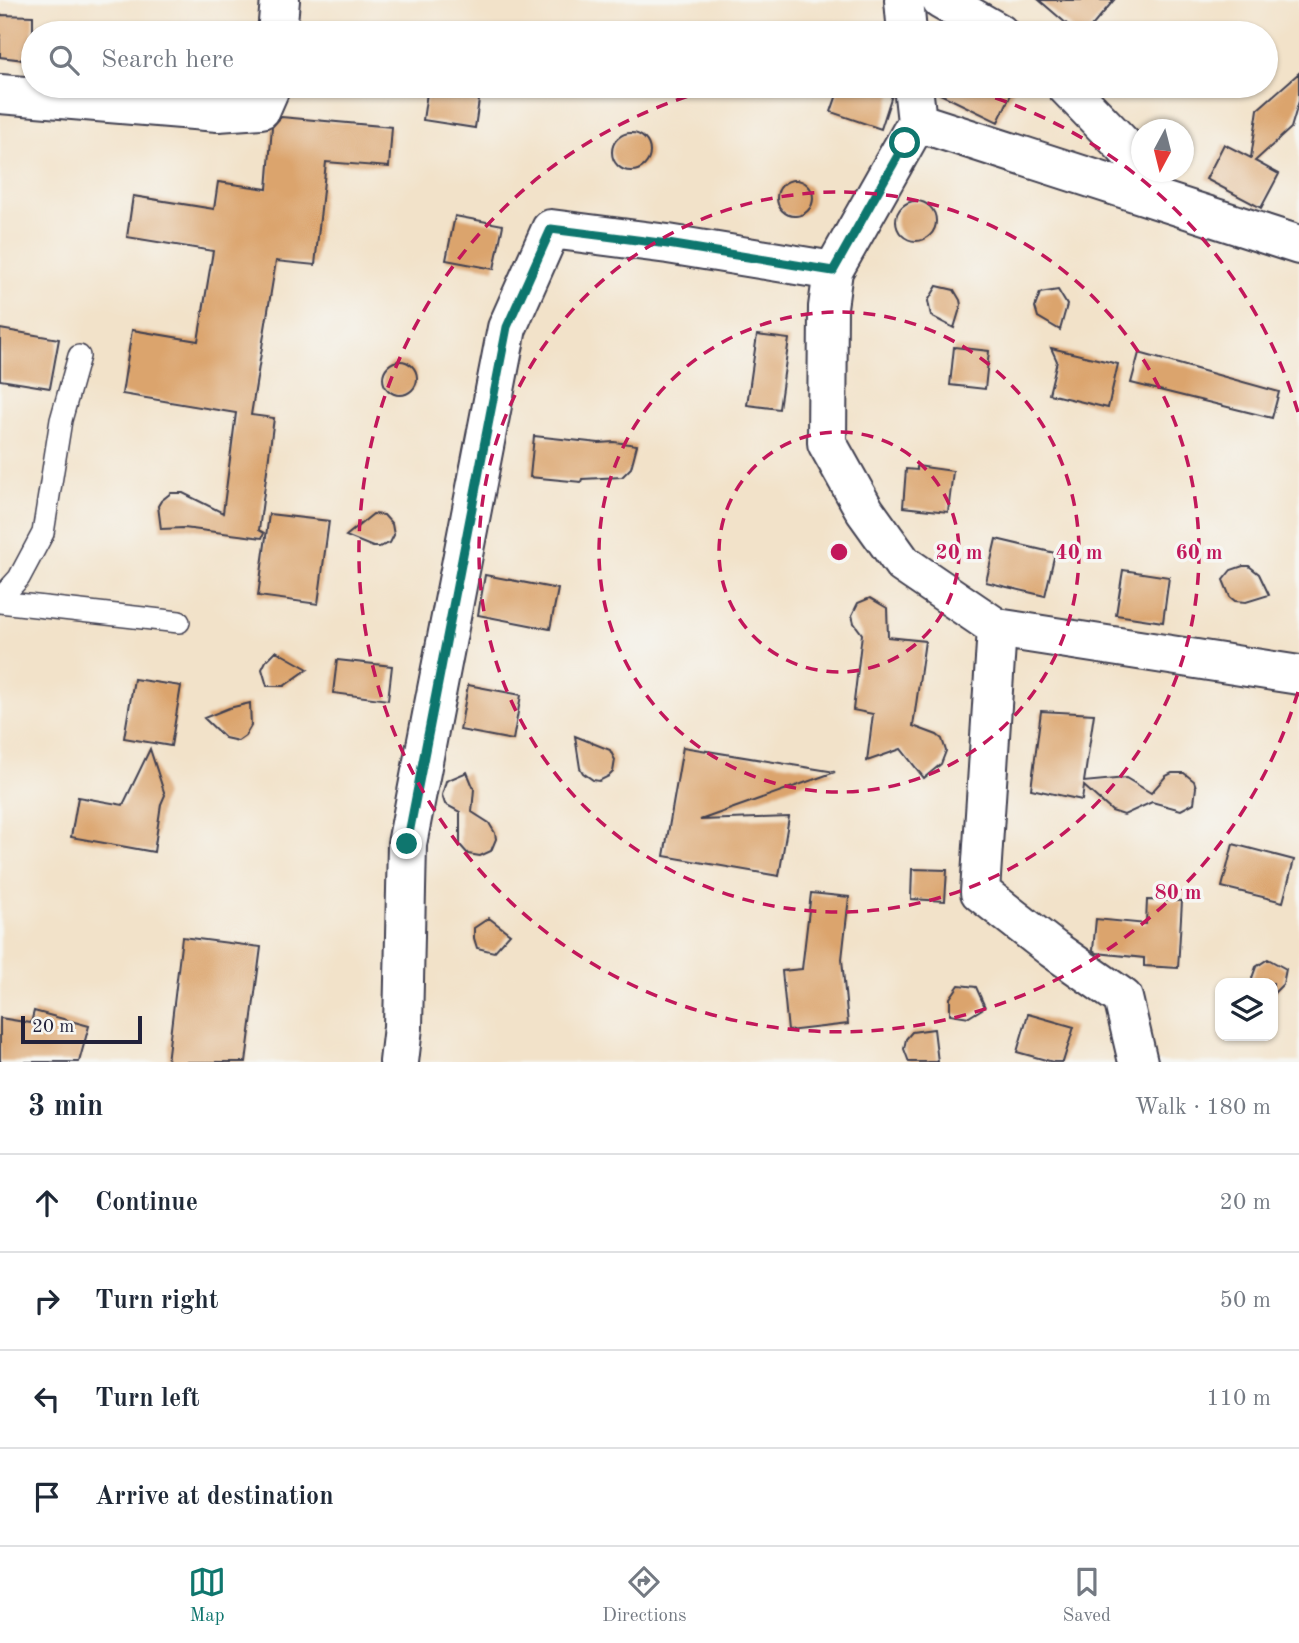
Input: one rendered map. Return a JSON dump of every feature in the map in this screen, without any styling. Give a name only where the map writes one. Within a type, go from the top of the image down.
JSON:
[{"type":"street","points":[[278,21],[280,0]]},
{"type":"street","points":[[904,0],[906,21]]},
{"type":"street","points":[[941,0],[978,21]]},
{"type":"street","points":[[0,94],[21,96]]},
{"type":"street","points":[[48,98],[218,112],[261,109],[266,98]]},
{"type":"street","points":[[1078,98],[1131,153]]},
{"type":"street","points":[[1299,245],[1178,206],[915,104],[833,271],[828,307],[827,443],[865,511],[904,564],[997,628],[1299,675]]},
{"type":"street","points":[[1157,182],[1178,206]]},
{"type":"street","points":[[399,1062],[403,1027],[407,844],[507,327],[551,229],[668,244],[833,271]]},
{"type":"street","points":[[997,628],[980,892],[1053,949],[1123,998],[1138,1062]]},
{"type":"lane","points":[[0,600],[19,578],[43,533],[61,420],[79,356]]},
{"type":"lane","points":[[0,600],[179,622]]},
{"type":"building","points":[[1039,0],[1114,0],[1096,21],[1063,21]]},
{"type":"building","points":[[0,15],[33,16],[33,21],[21,21],[21,60],[0,57]]},
{"type":"building","points":[[1299,73],[1299,101],[1291,128],[1255,161],[1279,174],[1261,208],[1206,179],[1224,144],[1251,158],[1258,109],[1271,98],[1278,98],[1278,91]]},
{"type":"building","points":[[426,98],[479,98],[475,128],[423,120]]},
{"type":"building","points":[[836,98],[891,98],[881,129],[831,112]]},
{"type":"building","points":[[948,98],[1009,98],[998,122]]},
{"type":"building","points":[[281,117],[392,127],[389,167],[326,162],[315,265],[276,261],[251,415],[274,418],[259,530],[264,533],[262,538],[184,528],[161,529],[158,506],[171,493],[183,493],[223,513],[236,413],[122,394],[132,330],[198,341],[213,251],[127,237],[133,196],[214,209],[218,182],[267,189],[272,127]]},
{"type":"building","points":[[631,133],[645,138],[650,152],[645,166],[631,171],[617,166],[612,152],[617,138]]},
{"type":"building","points":[[795,180],[807,186],[813,198],[807,210],[795,216],[783,210],[777,198],[783,186]]},
{"type":"building","points":[[916,201],[924,202],[930,207],[935,213],[935,229],[930,235],[924,240],[916,241],[908,240],[902,235],[897,229],[896,221],[897,213],[902,207],[908,202]]},
{"type":"building","points":[[455,216],[503,225],[494,269],[446,260]]},
{"type":"building","points":[[937,286],[954,290],[960,300],[954,328],[931,316],[928,301]]},
{"type":"building","points":[[1058,290],[1067,305],[1060,330],[1038,317],[1035,307],[1040,293]]},
{"type":"building","points":[[0,329],[59,339],[50,388],[0,380]]},
{"type":"building","points":[[757,335],[789,339],[779,409],[747,405]]},
{"type":"building","points":[[954,347],[989,351],[985,389],[950,385]]},
{"type":"building","points":[[1051,348],[1118,364],[1108,408],[1049,394],[1057,361]]},
{"type":"building","points":[[1139,353],[1279,392],[1272,418],[1131,383]]},
{"type":"building","points":[[400,361],[412,366],[417,378],[412,390],[400,395],[388,390],[383,378],[388,366]]},
{"type":"building","points":[[534,436],[637,445],[631,468],[622,477],[582,479],[581,482],[530,477]]},
{"type":"building","points":[[917,466],[953,471],[948,512],[903,507],[906,469],[917,470]]},
{"type":"building","points":[[269,514],[329,521],[318,604],[258,596]]},
{"type":"building","points":[[373,514],[384,515],[392,524],[394,535],[390,543],[373,547],[346,536]]},
{"type":"building","points":[[996,539],[1055,553],[1045,596],[986,582]]},
{"type":"building","points":[[1249,566],[1259,574],[1269,595],[1246,602],[1235,601],[1230,597],[1223,580],[1231,570]]},
{"type":"building","points":[[1123,570],[1169,577],[1163,622],[1116,615]]},
{"type":"building","points":[[485,575],[558,589],[550,629],[478,615]]},
{"type":"building","points":[[870,598],[887,608],[888,637],[925,641],[913,726],[937,735],[942,739],[946,751],[941,764],[924,778],[901,749],[867,761],[873,714],[853,710],[862,634],[852,615],[858,603]]},
{"type":"building","points":[[276,651],[308,669],[284,686],[267,686],[262,669]]},
{"type":"building","points":[[337,660],[392,666],[388,700],[333,693]]},
{"type":"building","points":[[134,679],[181,686],[171,746],[124,738]]},
{"type":"building","points":[[468,685],[521,695],[513,740],[460,730]]},
{"type":"building","points":[[250,703],[251,726],[238,741],[225,738],[204,718],[229,708]]},
{"type":"building","points":[[1041,711],[1094,714],[1084,782],[1126,778],[1151,793],[1166,776],[1184,773],[1194,781],[1196,787],[1194,803],[1181,810],[1152,802],[1124,815],[1112,811],[1084,786],[1082,800],[1031,789]]},
{"type":"building","points":[[575,736],[610,750],[615,760],[613,772],[609,776],[599,781],[583,773]]},
{"type":"building","points":[[683,747],[835,772],[700,820],[789,817],[779,876],[664,856]]},
{"type":"building","points":[[150,749],[165,795],[161,804],[154,852],[71,837],[78,797],[123,805]]},
{"type":"building","points":[[467,772],[474,789],[472,812],[489,823],[496,839],[491,851],[480,856],[468,854],[460,845],[460,812],[445,804],[442,795],[446,781]]},
{"type":"building","points":[[1233,844],[1294,860],[1283,902],[1222,887]]},
{"type":"building","points":[[912,869],[947,870],[945,901],[911,899]]},
{"type":"building","points":[[811,893],[849,897],[842,959],[848,1024],[788,1031],[782,971],[802,969]]},
{"type":"building","points":[[1147,900],[1182,901],[1178,968],[1144,966],[1144,958],[1097,953],[1093,950],[1096,919],[1146,924]]},
{"type":"building","points":[[489,918],[510,934],[494,952],[477,948],[474,938],[474,928]]},
{"type":"building","points":[[182,937],[261,947],[246,1062],[167,1062]]},
{"type":"building","points":[[1268,959],[1286,969],[1283,984],[1278,989],[1278,978],[1252,978],[1256,967]]},
{"type":"building","points":[[959,985],[976,987],[985,1007],[969,1017],[950,1014],[950,998]]},
{"type":"building","points":[[34,1011],[89,1026],[79,1062],[0,1062],[0,1018],[31,1023]]},
{"type":"building","points":[[1028,1014],[1074,1027],[1063,1062],[1053,1062],[1017,1052]]},
{"type":"building","points":[[934,1029],[938,1062],[909,1062],[904,1049],[906,1039],[912,1032]]},
{"type":"route","points":[[407,844],[507,327],[551,229],[668,244],[833,271],[905,143]]}]
